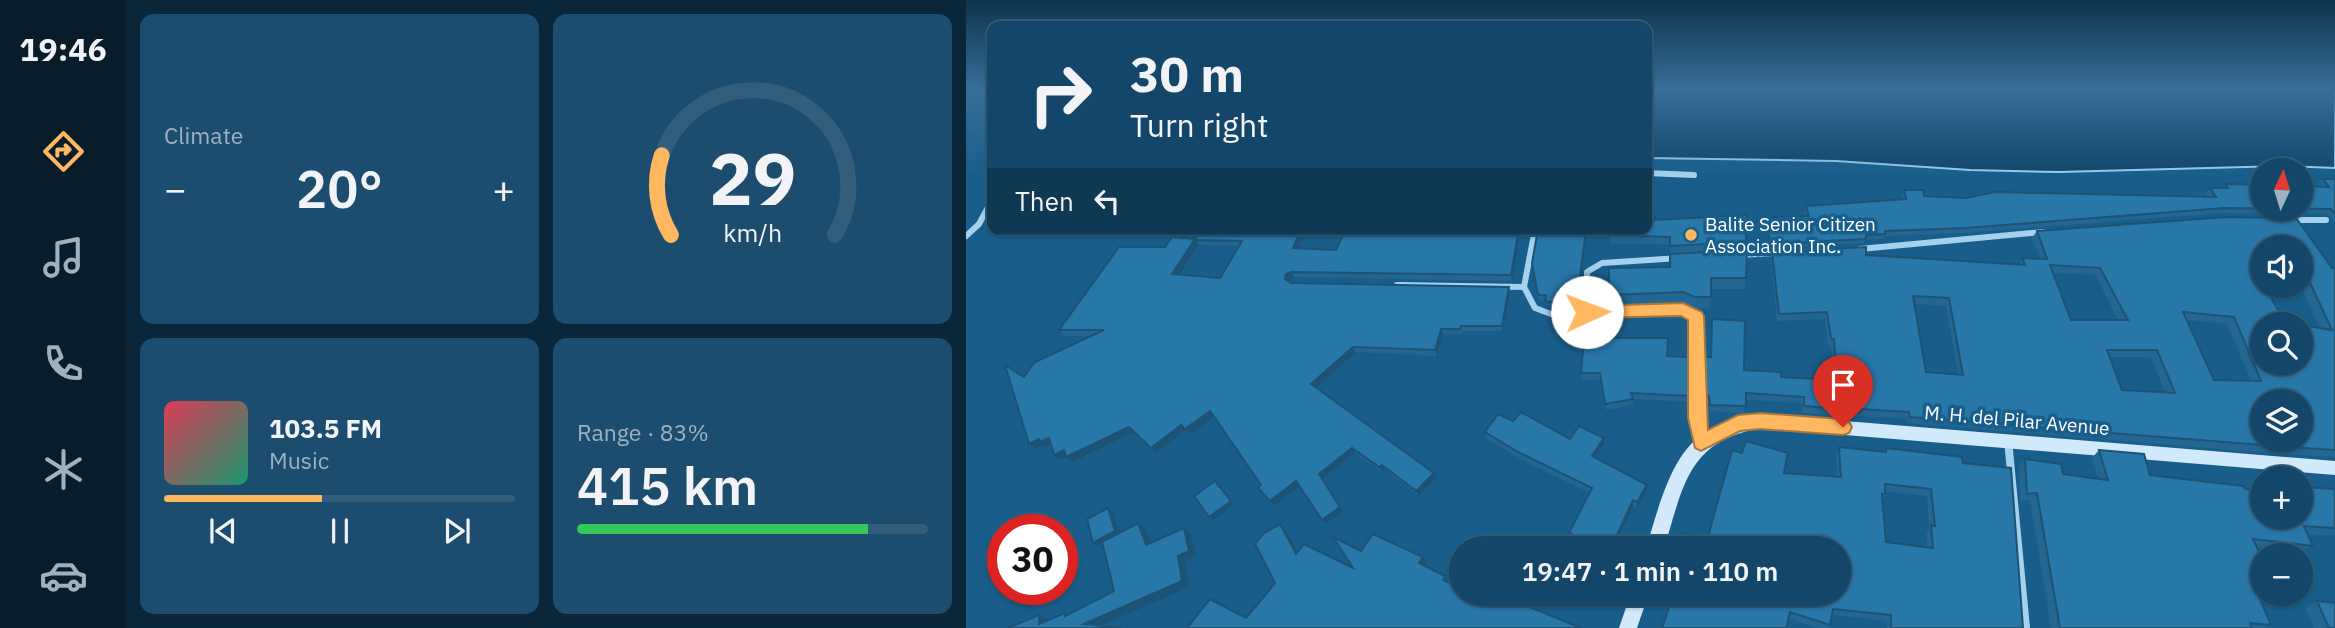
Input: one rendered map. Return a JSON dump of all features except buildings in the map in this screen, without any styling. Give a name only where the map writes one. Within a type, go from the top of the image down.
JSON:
[{"type":"main road","name":"M. H. del Pilar Avenue","points":[[1701,443],[1738,423],[1760,421],[2335,468]]},
{"type":"main road","points":[[1659,536],[1679,477],[1701,443]]},
{"type":"main road","points":[[1628,628],[1636,606]]},
{"type":"street","points":[[1652,173],[1695,175]]},
{"type":"street","points":[[966,236],[979,224],[987,209]]},
{"type":"street","points":[[2314,220],[2326,220]]},
{"type":"street","points":[[1853,250],[2057,230]]},
{"type":"street","points":[[1534,235],[1524,287],[1535,308],[1551,314],[1683,309],[1696,316],[1697,418],[1701,443]]},
{"type":"street","points":[[1732,255],[1785,253]]},
{"type":"street","points":[[1587,312],[1587,272],[1602,263],[1693,258]]},
{"type":"street","points":[[1389,285],[1524,287]]},
{"type":"street","points":[[2008,440],[2026,628]]},
{"type":"water","points":[[1652,118],[2335,118],[2335,168],[2314,167],[2314,158],[2250,158],[2250,167],[2059,172],[1970,170],[1836,161],[1652,158]]},
{"type":"place","name":"Balite Senior Citizen Association Inc.","points":[[1691,235]]},
{"type":"route","points":[[1587,312],[1683,309],[1696,316],[1697,418],[1701,443],[1718,431],[1738,423],[1760,421],[1843,427]]}]
